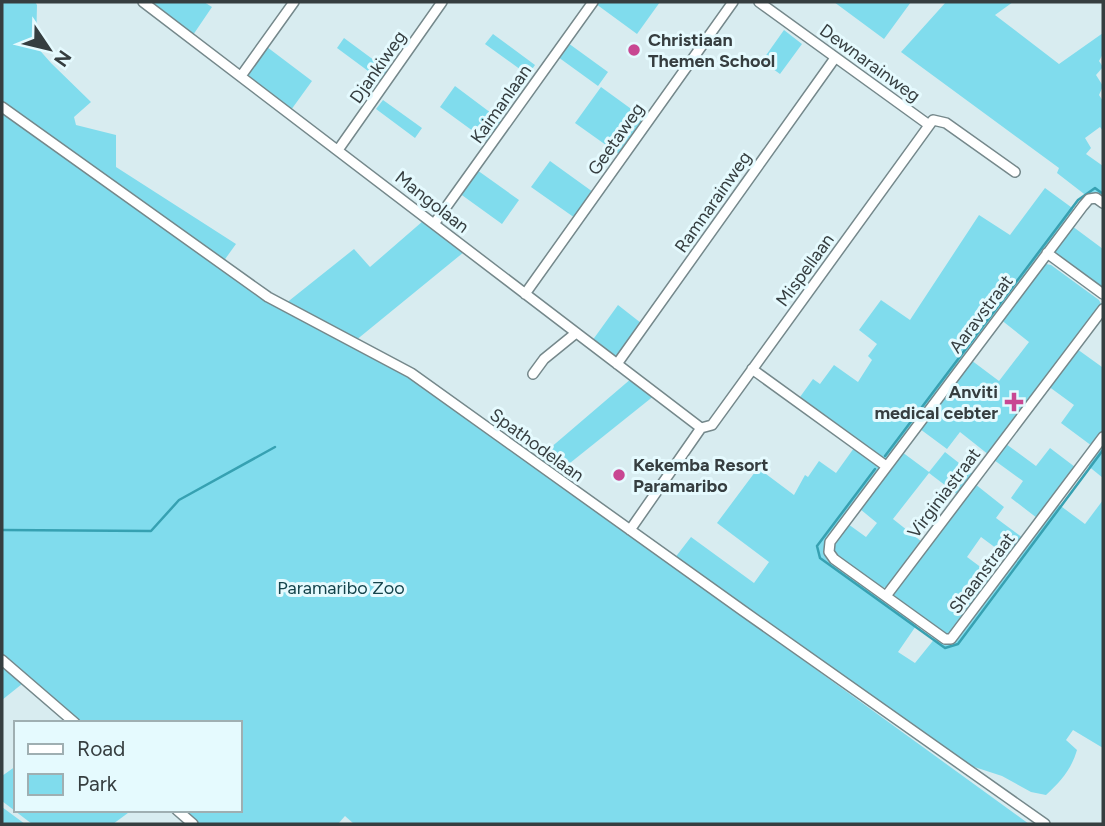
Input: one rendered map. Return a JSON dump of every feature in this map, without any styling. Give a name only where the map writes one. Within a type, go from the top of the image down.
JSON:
[{"type":"street","name":"Mangolaan","points":[[143,2],[701,428]]},
{"type":"street","points":[[241,76],[294,2]]},
{"type":"street","name":"Djankiweg","points":[[338,150],[442,2]]},
{"type":"street","name":"Kaimanlaan","points":[[434,224],[593,2]]},
{"type":"street","name":"Geetaweg","points":[[525,294],[733,2]]},
{"type":"street","name":"Dewnarainweg","points":[[759,2],[929,125]]},
{"type":"street","name":"Ramnarainweg","points":[[617,364],[835,58]]},
{"type":"street","name":"Spathodelaan","points":[[2,107],[268,297],[411,373],[1045,824]]},
{"type":"street","points":[[929,125],[933,120],[946,123],[1015,172]]},
{"type":"street","name":"Mispellaan","points":[[630,530],[701,428],[712,425],[929,125]]},
{"type":"street","name":"Aaravstraat","points":[[829,552],[830,542],[1089,199],[1096,198],[1103,203]]},
{"type":"street","points":[[1047,253],[1103,294]]},
{"type":"street","name":"Virginiastraat","points":[[886,596],[1103,309]]},
{"type":"street","points":[[533,374],[544,359],[576,333]]},
{"type":"street","points":[[752,369],[886,466]]},
{"type":"street","name":"Shaanstraat","points":[[829,552],[834,559],[945,639],[951,639],[1103,437]]},
{"type":"street","points":[[2,660],[73,721]]},
{"type":"street","points":[[179,812],[193,824]]},
{"type":"green space","points":[[2,2],[35,2],[36,46],[91,102],[74,117],[76,125],[116,135],[116,167],[236,244],[223,262],[2,103]]},
{"type":"green space","points":[[150,2],[204,2],[212,7],[193,35]]},
{"type":"green space","points":[[660,2],[637,34],[596,4]]},
{"type":"green space","points":[[834,2],[911,2],[884,39]]},
{"type":"green space","points":[[946,2],[1013,2],[995,15],[1059,64],[1103,33],[1103,54],[1099,61],[1103,67],[1096,75],[1103,86],[1099,95],[1103,101],[1103,131],[1100,127],[1085,138],[1091,148],[1086,154],[1103,166],[1103,197],[1088,197],[1057,173],[1059,168],[901,52]]},
{"type":"green space","points":[[784,30],[802,44],[780,74],[762,61]]},
{"type":"green space","points":[[493,34],[535,65],[528,75],[485,44]]},
{"type":"green space","points":[[344,38],[390,72],[383,82],[337,48]]},
{"type":"green space","points":[[568,43],[608,72],[598,86],[558,57]]},
{"type":"green space","points":[[267,47],[312,81],[291,110],[246,76]]},
{"type":"green space","points":[[455,86],[503,122],[488,142],[440,107]]},
{"type":"green space","points":[[601,87],[645,119],[620,155],[575,123]]},
{"type":"green space","points":[[383,100],[422,128],[415,138],[376,109]]},
{"type":"green space","name":"Paramaribo Zoo","points":[[2,110],[262,297],[410,375],[1029,824],[354,824],[345,816],[338,824],[200,824],[186,812],[242,812],[242,721],[80,721],[2,653]]},
{"type":"green space","points":[[550,161],[593,192],[575,218],[531,187]]},
{"type":"green space","points":[[477,170],[519,200],[502,224],[459,193]]},
{"type":"green space","points":[[1045,188],[1075,210],[828,537],[824,549],[828,559],[918,623],[898,652],[915,663],[936,637],[953,641],[957,639],[1058,504],[1085,524],[1103,500],[1103,748],[1073,730],[1066,740],[1077,750],[1075,757],[1065,775],[1046,795],[1031,792],[1002,776],[956,761],[674,559],[691,537],[754,583],[769,562],[717,523],[758,468],[794,495],[805,475],[808,477],[819,461],[836,473],[859,441],[800,397],[813,379],[820,384],[834,365],[858,382],[872,360],[868,356],[877,344],[859,330],[881,300],[910,320],[979,215],[1010,235]]},
{"type":"green space","points":[[423,221],[464,252],[355,341],[285,304],[354,249],[370,267]]},
{"type":"green space","points":[[1072,226],[1103,249],[1103,294],[1054,258],[1053,251]]},
{"type":"green space","points":[[1046,264],[1099,300],[1099,310],[989,455],[960,432],[947,449],[920,429],[971,360],[999,381],[1029,342],[1000,319],[1041,266]]},
{"type":"green space","points":[[618,305],[641,323],[621,354],[615,356],[592,341]]},
{"type":"green space","points":[[1077,349],[1102,367],[1103,365],[1103,431],[1092,446],[1061,423],[1074,405],[1048,386]]},
{"type":"green space","points":[[632,378],[655,395],[555,475],[535,461]]},
{"type":"green space","points":[[1103,443],[1103,478],[1087,465]]},
{"type":"green space","points":[[1006,444],[1036,466],[1050,448],[1075,467],[1037,518],[1011,498],[1023,481],[994,460]]},
{"type":"green space","points":[[902,452],[929,472],[945,452],[973,474],[958,495],[929,473],[893,519],[922,542],[889,587],[881,588],[833,553],[833,544],[848,524],[866,537],[877,523],[860,509]]},
{"type":"green space","points":[[975,484],[1004,507],[996,518],[1023,538],[1008,557],[981,537],[967,557],[994,577],[953,633],[943,634],[897,600],[894,590]]},
{"type":"green space","points":[[2,666],[22,684],[2,700]]},
{"type":"green space","points":[[14,767],[14,810],[2,801],[2,776]]},
{"type":"green space","points":[[2,807],[25,824],[5,824],[2,821]]},
{"type":"green space","points":[[16,812],[129,812],[113,824],[32,824]]},
{"type":"waterway","points":[[885,456],[1078,200],[1095,188],[1103,194]]},
{"type":"waterway","points":[[2,530],[151,531],[179,500],[275,447]]},
{"type":"waterway","points":[[875,469],[817,546],[820,558],[945,648],[958,644],[1103,450]]},
{"type":"place","name":"Christiaan Themen School","points":[[634,50]]},
{"type":"place","name":"Anviti medical cebter","points":[[1014,402]]},
{"type":"place","name":"Kekemba Resort Paramaribo","points":[[619,475]]}]
